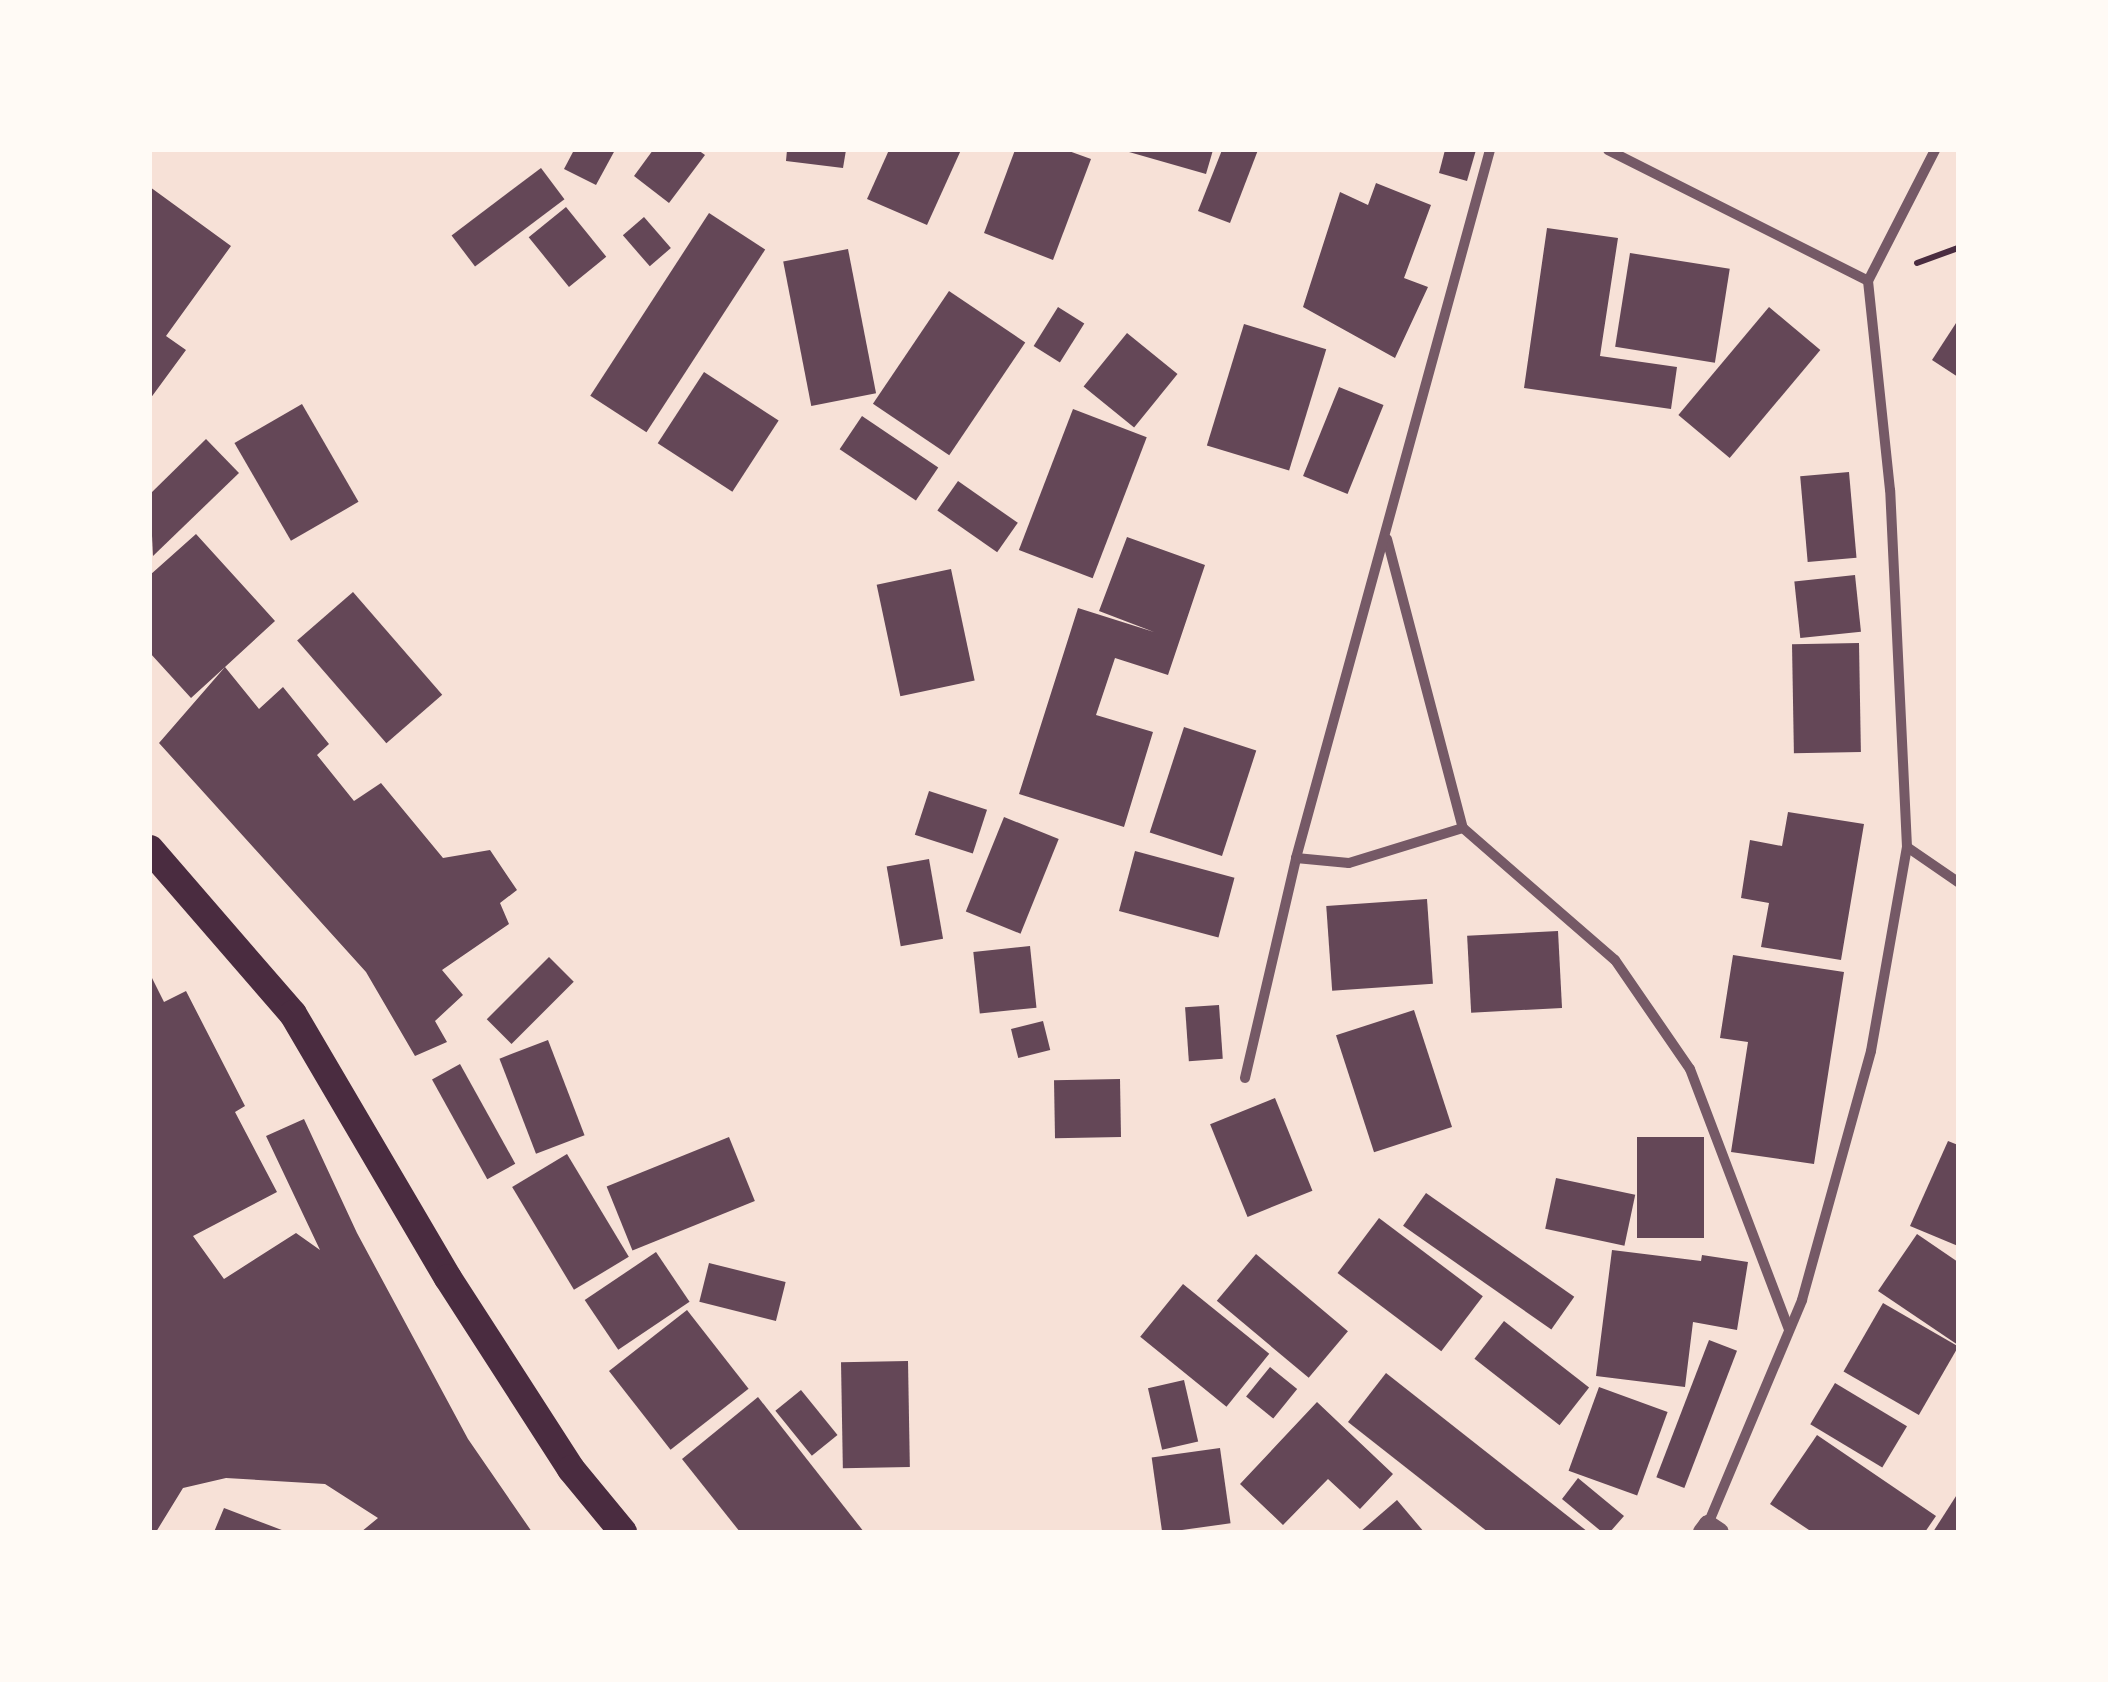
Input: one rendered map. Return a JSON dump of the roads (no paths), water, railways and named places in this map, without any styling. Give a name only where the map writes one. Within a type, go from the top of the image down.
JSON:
[{"type":"highway","points":[[150,849],[294,1014],[458,1294],[570,1470],[623,1532]]},
{"type":"street","points":[[1245,1078],[1296,858],[1490,150]]},
{"type":"street","points":[[1608,150],[1868,282]]},
{"type":"street","points":[[1710,1529],[1789,1330],[1871,1051],[1906,847],[1890,490],[1868,282],[1935,150]]},
{"type":"street","points":[[1386,535],[1463,828],[1614,960],[1690,1069],[1789,1330]]},
{"type":"street","points":[[1296,858],[1349,864],[1463,828]]},
{"type":"street","points":[[1906,847],[1958,882]]}]
